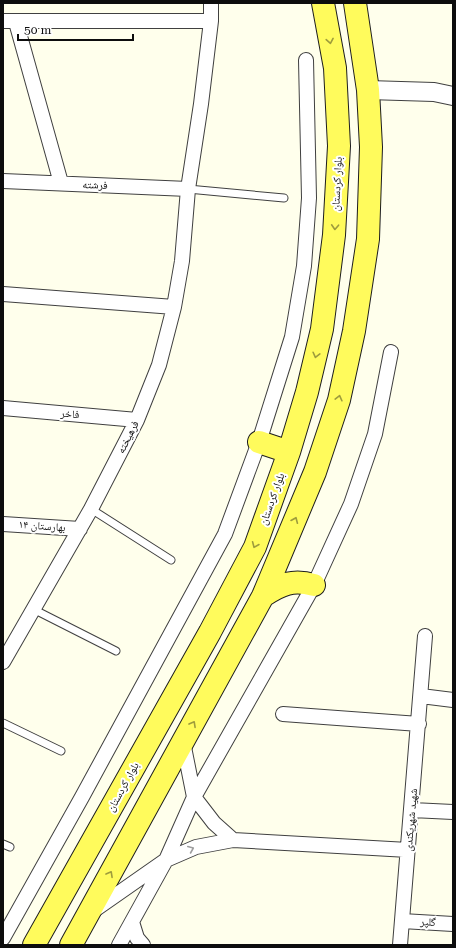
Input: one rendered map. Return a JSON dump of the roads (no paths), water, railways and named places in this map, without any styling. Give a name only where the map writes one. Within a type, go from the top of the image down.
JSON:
[{"type":"main road","name":"بلوار کردستان","points":[[34,945],[210,632],[255,547],[289,452],[307,392],[322,329],[334,235],[338,138],[335,68],[323,3]]},
{"type":"main road","points":[[71,945],[263,596],[315,472],[339,400],[354,331],[368,239],[371,147],[368,90],[355,3]]},
{"type":"main road","points":[[259,442],[289,452]]},
{"type":"main road","points":[[263,596],[277,587],[290,582],[304,582],[314,585]]},
{"type":"street","name":"فرهیخته","points":[[3,662],[7,647],[33,609],[80,529],[138,420],[159,365],[174,307],[182,261],[188,189],[201,104],[211,21],[211,3]]},
{"type":"street","points":[[62,184],[9,21],[211,21]]},
{"type":"street","points":[[3,938],[82,797],[225,534],[259,442],[292,337],[304,266],[309,198],[306,60]]},
{"type":"street","points":[[368,90],[434,92],[453,96]]},
{"type":"street","name":"فرشته","points":[[3,181],[188,189]]},
{"type":"street","points":[[3,294],[174,307]]},
{"type":"street","points":[[119,945],[166,860],[194,797],[314,585],[350,504],[375,434],[391,352]]},
{"type":"street","name":"فاخر","points":[[3,408],[138,420]]},
{"type":"street","name":"بهارستان ۱۴","points":[[3,524],[80,529]]},
{"type":"street","name":"شهید شهریکندی","points":[[400,945],[422,696],[425,636]]},
{"type":"street","points":[[422,696],[453,700]]},
{"type":"street","points":[[283,714],[419,724]]},
{"type":"street","points":[[183,742],[194,797],[214,823],[234,840]]},
{"type":"street","points":[[412,810],[453,812]]},
{"type":"street","points":[[88,915],[166,860],[196,846],[234,840],[408,850]]},
{"type":"street","name":"گلپر","points":[[402,921],[453,924]]},
{"type":"street","points":[[132,922],[137,938],[143,945]]},
{"type":"lane","points":[[188,189],[284,198]]},
{"type":"lane","points":[[91,509],[171,560]]},
{"type":"lane","points":[[33,609],[116,651]]},
{"type":"lane","points":[[3,723],[61,751]]}]
